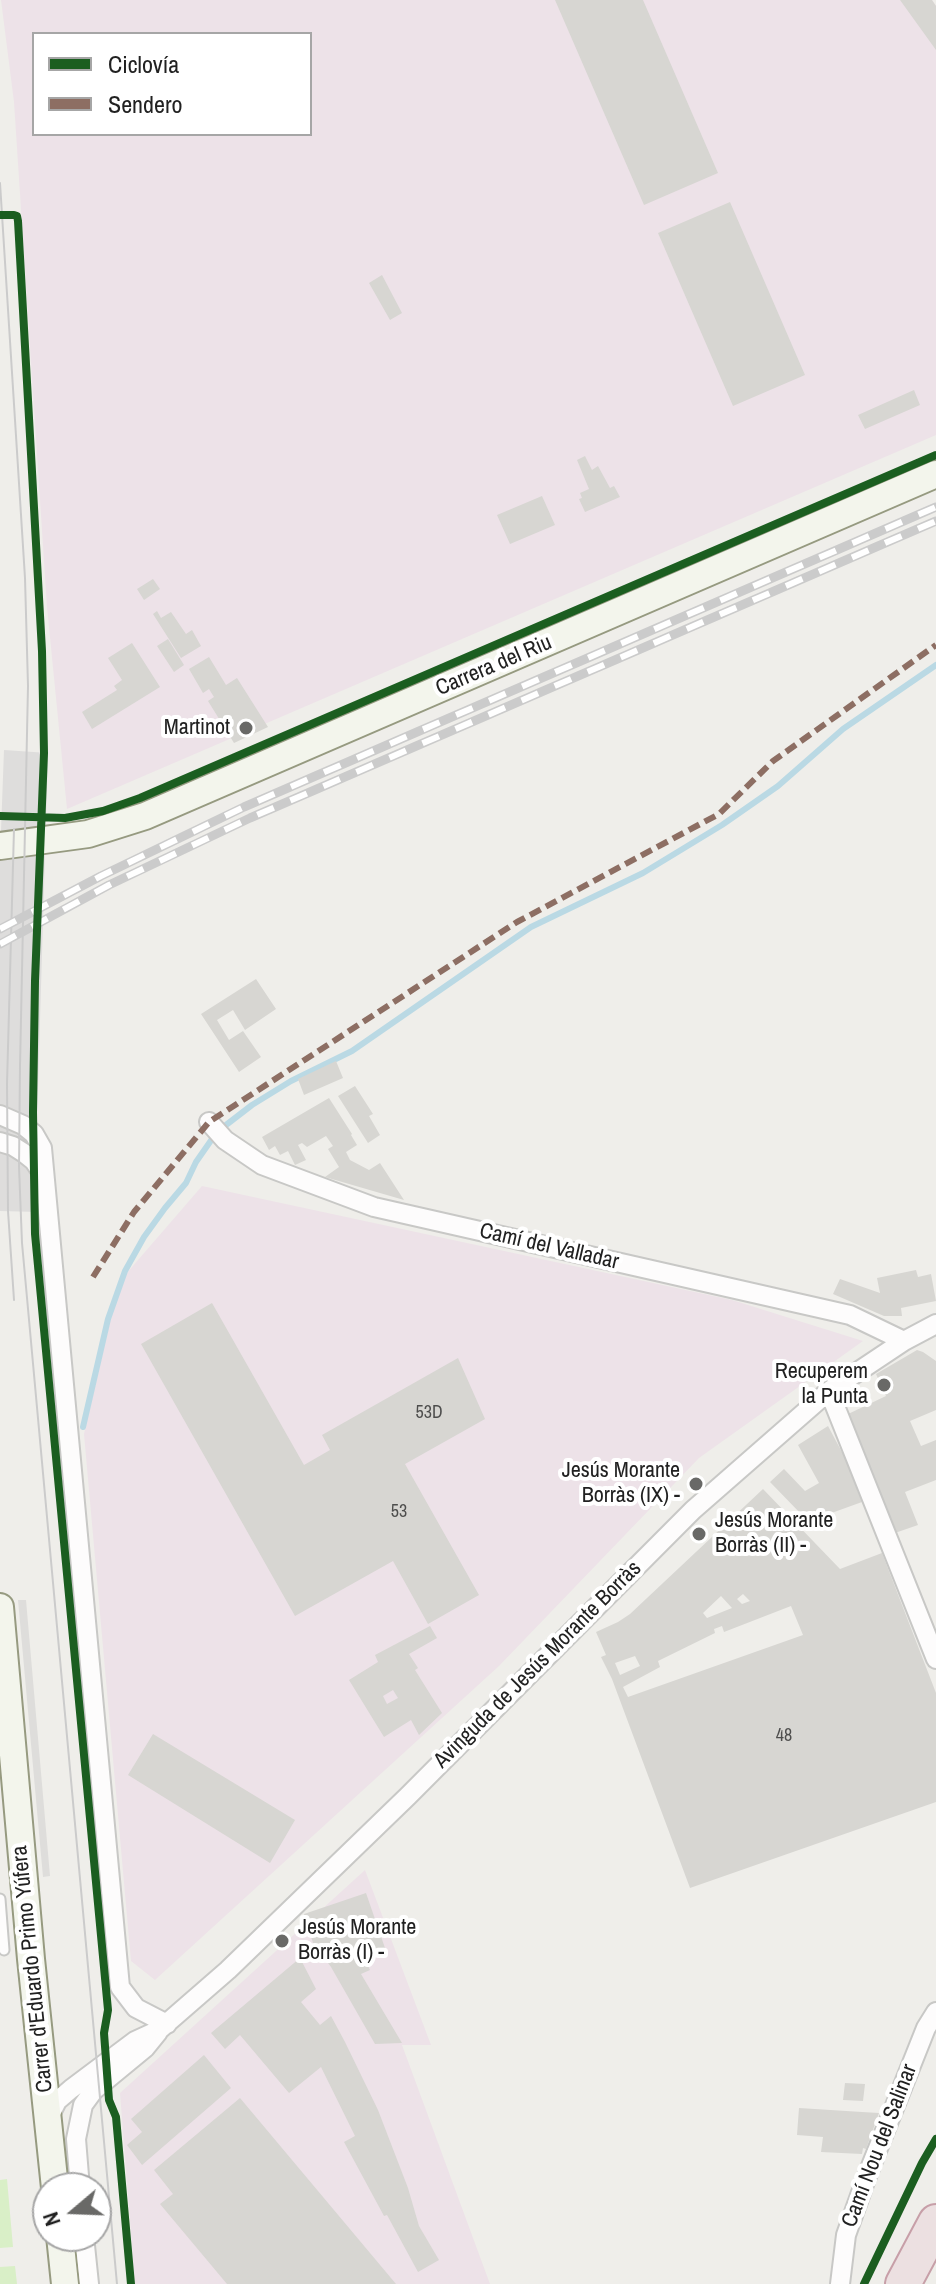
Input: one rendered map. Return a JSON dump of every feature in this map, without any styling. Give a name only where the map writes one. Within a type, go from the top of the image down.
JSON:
[{"type":"highway","points":[[903,2284],[936,2222]]},
{"type":"street","name":"Carrera del Riu","points":[[0,846],[88,834],[145,816],[936,474]]},
{"type":"street","name":"Carrera del Riu","points":[[0,835],[47,839]]},
{"type":"street","points":[[0,1115],[23,1125],[34,1134],[42,1148],[120,1987],[136,2008],[163,2027]]},
{"type":"street","name":"Camí del Valladar","points":[[209,1122],[225,1140],[262,1165],[374,1207],[850,1315],[904,1341]]},
{"type":"street","points":[[0,1142],[13,1146],[34,1161],[46,1179]]},
{"type":"street","name":"Avinguda de Jesús Morante Borràs","points":[[83,2105],[94,2090],[138,2056],[163,2027],[228,1970],[408,1796],[693,1510],[829,1391],[904,1341],[936,1324]]},
{"type":"street","points":[[829,1391],[936,1659]]},
{"type":"street","name":"Carrer d'Eduardo Primo Yúfera","points":[[0,1607],[53,2172]]},
{"type":"street","name":"Camí Nou del Salinar","points":[[840,2284],[846,2235],[861,2190],[926,2028],[936,2012]]},
{"type":"street","name":"Avinguda de Jesús Morante Borràs","points":[[48,2119],[57,2101],[71,2089],[126,2046],[163,2027]]},
{"type":"street","name":"Carrer d'Eduardo Primo Yúfera","points":[[79,2172],[76,2139],[83,2105]]},
{"type":"street","points":[[62,2252],[65,2284]]},
{"type":"street","points":[[86,2252],[89,2284]]},
{"type":"lane","points":[[3,1775],[11,1737]]},
{"type":"lane","points":[[0,1899],[4,1950]]},
{"type":"shaded area","points":[[1,0],[932,0],[936,6],[936,435],[67,809],[47,607],[14,102]]},
{"type":"shaded area","points":[[202,1186],[732,1300],[863,1341],[699,1458],[499,1666],[155,1980],[131,1961],[84,1434],[119,1282]]},
{"type":"shaded area","points":[[18,1600],[26,1600],[50,1876],[43,1877]]},
{"type":"shaded area","points":[[365,1870],[431,2045],[402,2045],[490,2284],[135,2284],[120,2093]]},
{"type":"green space","points":[[7,2179],[13,2247],[0,2248],[0,2180]]},
{"type":"green space","points":[[15,2266],[17,2284],[0,2284],[0,2267]]},
{"type":"pier","points":[[4,750],[48,753],[37,1121],[39,1212],[0,1211],[0,858]]},
{"type":"building","points":[[555,0],[643,0],[718,173],[644,205]]},
{"type":"building","points":[[900,0],[932,0],[936,6],[936,50]]},
{"type":"building","points":[[730,202],[805,375],[733,406],[658,233]]},
{"type":"building","points":[[382,275],[402,313],[390,320],[369,283]]},
{"type":"building","points":[[914,390],[920,405],[865,429],[858,415]]},
{"type":"building","points":[[585,456],[592,470],[598,466],[610,488],[614,486],[620,497],[585,512],[579,499],[582,498],[580,493],[589,489],[577,460]]},
{"type":"building","points":[[542,496],[555,525],[510,544],[497,515]]},
{"type":"building","points":[[153,579],[160,589],[144,600],[137,589]]},
{"type":"building","points":[[157,611],[161,618],[171,612],[186,634],[192,630],[201,646],[181,658],[153,614]]},
{"type":"building","points":[[168,639],[184,665],[174,672],[157,646]]},
{"type":"building","points":[[132,643],[160,687],[92,729],[82,712],[117,690],[114,686],[122,680],[108,658]]},
{"type":"building","points":[[209,657],[226,685],[237,678],[268,727],[234,743],[208,701],[214,697],[209,689],[203,693],[189,669]]},
{"type":"building","points":[[256,979],[276,1009],[245,1030],[233,1010],[217,1020],[229,1040],[243,1031],[261,1057],[239,1072],[201,1014]]},
{"type":"building","points":[[336,1061],[343,1078],[304,1095],[298,1079]]},
{"type":"building","points":[[355,1086],[373,1114],[369,1116],[380,1135],[368,1143],[338,1096]]},
{"type":"building","points":[[329,1098],[357,1145],[346,1152],[350,1160],[369,1170],[380,1163],[404,1200],[325,1177],[339,1167],[328,1149],[333,1146],[326,1136],[307,1147],[302,1143],[298,1145],[306,1160],[295,1165],[288,1151],[280,1155],[275,1146],[269,1150],[262,1137]]},
{"type":"building","points":[[916,1270],[918,1277],[931,1274],[936,1301],[901,1308],[902,1316],[884,1316],[833,1294],[840,1279],[880,1293],[877,1278]]},
{"type":"building","points":[[212,1303],[304,1465],[330,1450],[322,1435],[458,1358],[485,1419],[405,1464],[479,1595],[428,1624],[393,1561],[295,1616],[141,1344]]},
{"type":"building","points":[[917,1350],[936,1361],[936,1410],[910,1421],[921,1446],[936,1440],[936,1480],[905,1492],[918,1525],[892,1534],[846,1415],[886,1396],[876,1374]]},
{"type":"building","points":[[828,1426],[862,1502],[826,1515],[819,1521],[802,1515],[770,1482],[784,1469],[805,1491],[819,1483],[798,1445]]},
{"type":"building","points":[[763,1489],[840,1569],[882,1553],[936,1693],[936,1802],[690,1888],[601,1657],[606,1655],[596,1632],[630,1614]],"holes":[[[743,1594],[750,1601],[742,1604],[737,1599]],[[721,1596],[732,1608],[707,1618],[703,1613]],[[791,1606],[803,1635],[628,1697],[623,1687],[660,1667],[658,1661],[715,1633],[714,1629],[722,1626],[724,1632]],[[635,1656],[640,1666],[620,1675],[615,1663]]]},
{"type":"building","points":[[430,1626],[437,1638],[409,1654],[418,1668],[415,1670],[442,1713],[419,1735],[411,1720],[384,1737],[349,1680],[378,1662],[375,1655]],"holes":[[[393,1690],[398,1698],[387,1704],[383,1696]]]},
{"type":"building","points":[[153,1734],[295,1820],[270,1863],[128,1775]]},
{"type":"building","points":[[366,1893],[385,1948],[363,1955],[370,1970],[361,1974],[402,2043],[375,2044],[331,1967],[313,1943],[304,1914]],"holes":[[[352,1923],[354,1930],[341,1935],[335,1929]]]},
{"type":"building","points":[[300,1958],[316,1989],[301,2002],[320,2025],[331,2016],[345,2042],[378,2110],[419,2226],[439,2260],[418,2272],[344,2142],[355,2136],[321,2067],[289,2093],[240,2035],[225,2049],[211,2033]]},
{"type":"building","points":[[204,2055],[231,2088],[142,2165],[127,2145],[142,2132],[131,2119]]},
{"type":"building","points":[[845,2083],[865,2084],[863,2101],[843,2100]]},
{"type":"building","points":[[240,2098],[396,2284],[227,2284],[160,2204],[173,2194],[154,2170]]},
{"type":"building","points":[[799,2108],[879,2113],[862,2154],[821,2152],[823,2137],[797,2135]]},
{"type":"waterway","points":[[226,1125],[291,1081],[352,1051],[531,927],[643,873],[722,825],[778,786],[843,729],[936,665]]},
{"type":"waterway","points":[[83,1427],[108,1319],[125,1271],[144,1237],[186,1183],[212,1139]]},
{"type":"tram line","points":[[0,183],[25,578],[28,686],[20,1066],[22,1243],[117,2284]]},
{"type":"tram line","points":[[14,829],[7,1084],[8,1211],[14,1300]]},
{"type":"railway","points":[[0,929],[244,807],[936,507]]},
{"type":"railway","points":[[0,944],[109,885],[250,818],[936,521]]},
{"type":"marked path","points":[[93,1277],[134,1212],[209,1122],[517,922],[719,814],[773,761],[936,645]]},
{"type":"cycle path","points":[[0,215],[14,215],[18,221],[42,651],[44,753],[33,1112],[35,1234],[108,2010],[104,2033],[109,2100],[116,2117],[131,2284]]},
{"type":"cycle path","points":[[0,816],[65,818],[103,811],[140,798],[936,455]]},
{"type":"cycle path","points":[[864,2284],[936,2139]]},
{"type":"place","name":"Martinot","points":[[246,728]]},
{"type":"place","name":"Recuperem la Punta","points":[[884,1385]]},
{"type":"place","name":"Jesús Morante Borràs (IX) -","points":[[696,1484]]},
{"type":"place","name":"Jesús Morante Borràs (II) -","points":[[699,1534]]},
{"type":"place","name":"Jesús Morante Borràs (I) -","points":[[282,1941]]}]
